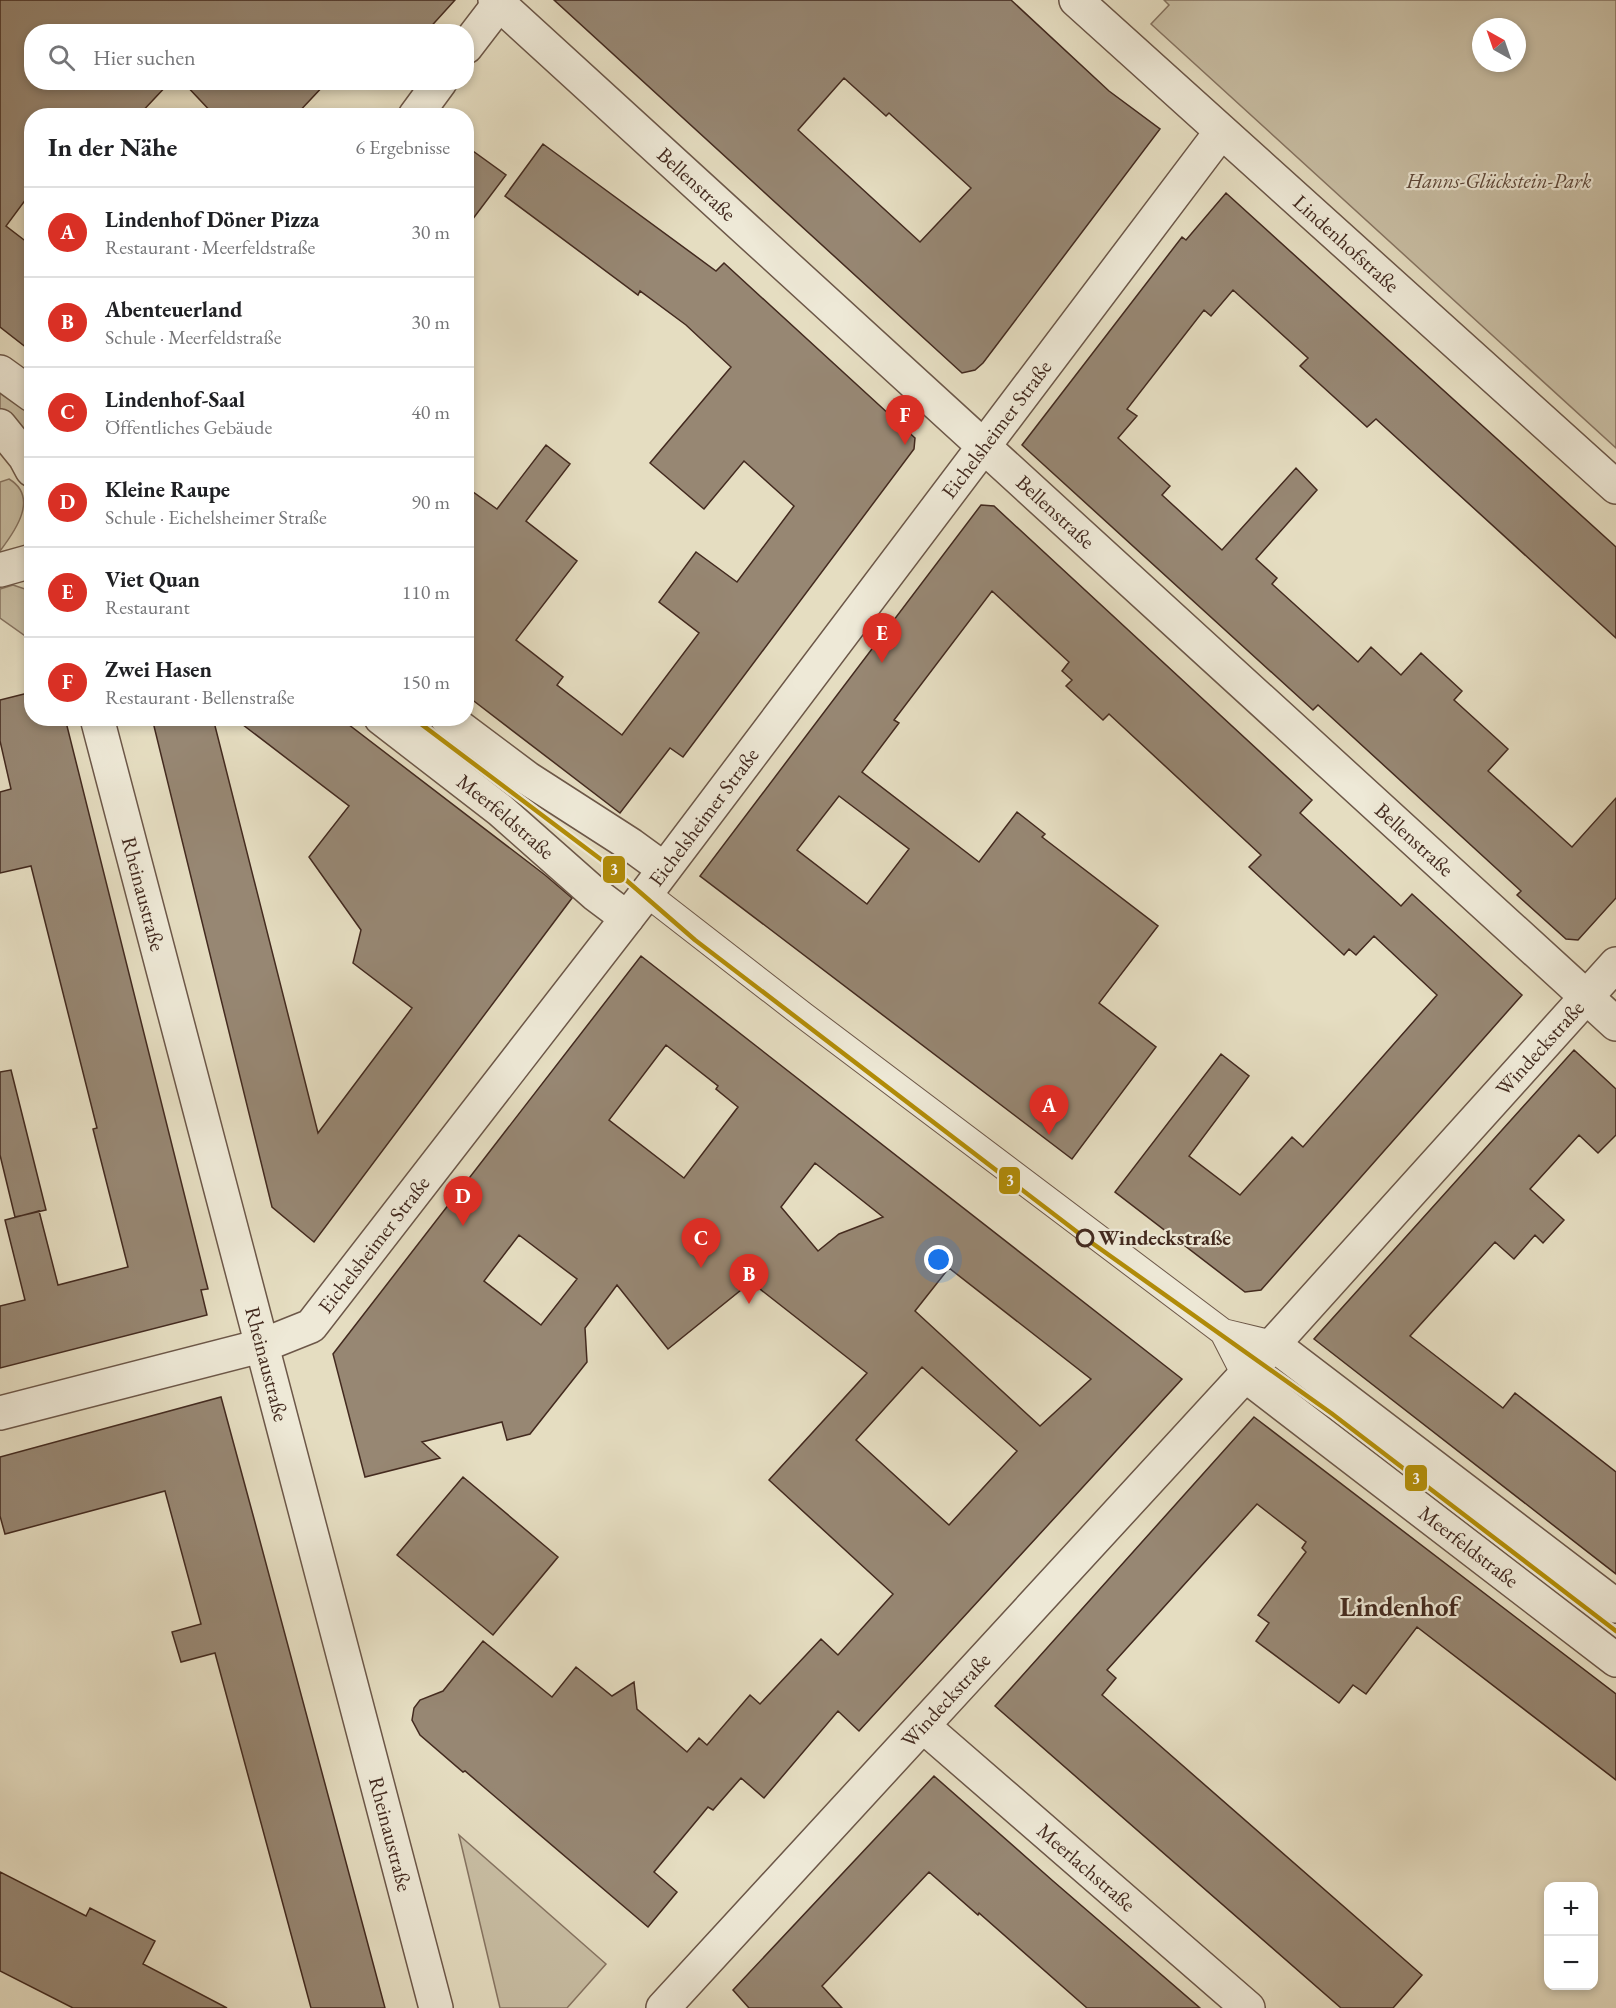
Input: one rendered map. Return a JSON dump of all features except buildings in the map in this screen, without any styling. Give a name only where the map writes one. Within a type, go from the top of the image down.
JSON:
[{"type":"street","name":"Lindenhofstraße","points":[[1076,0],[1616,487]]},
{"type":"street","points":[[474,36],[499,1]]},
{"type":"street","name":"Bellenstraße","points":[[499,1],[1616,1024]]},
{"type":"street","points":[[421,108],[434,90]]},
{"type":"street","name":"Eichelsheimer Straße","points":[[0,1413],[261,1346],[311,1326],[646,893],[1221,132]]},
{"type":"street","points":[[0,372],[24,389]]},
{"type":"street","points":[[0,426],[24,456]]},
{"type":"street","points":[[0,570],[24,563]]},
{"type":"street","name":"Rheinaustraße","points":[[99,726],[436,2008]]},
{"type":"street","name":"Meerfeldstraße","points":[[391,726],[500,810],[595,894],[646,893]]},
{"type":"street","name":"Meerfeldstraße","points":[[458,726],[526,778],[631,845],[646,893],[802,1015],[1224,1332],[1273,1344],[1616,1606]]},
{"type":"street","name":"Windeckstraße","points":[[672,2005],[1616,964]]},
{"type":"street","name":"Meerfeldstraße","points":[[1224,1332],[1245,1375],[1616,1660]]},
{"type":"street","name":"Meerlachstraße","points":[[923,1726],[1248,2008]]},
{"type":"green space","name":"Hanns-Glückstein-Park","points":[[1164,0],[1616,0],[1616,448],[1151,24],[1169,5]]},
{"type":"green space","points":[[0,381],[24,397],[24,439],[0,410]]},
{"type":"green space","points":[[9,479],[18,486],[24,504],[18,524],[0,551],[0,482]]},
{"type":"green space","points":[[13,585],[24,589],[24,635],[0,618],[0,589]]},
{"type":"green space","points":[[459,1835],[606,1964],[567,2008],[500,2008]]},
{"type":"transit line","name":"3","points":[[424,726],[611,867],[695,940],[1085,1238],[1331,1413],[1616,1631]]},
{"type":"place","name":"Zwei Hasen","points":[[905,445]]},
{"type":"place","name":"Viet Quan","points":[[882,663]]},
{"type":"place","name":"Lindenhof Döner Pizza","points":[[1049,1135]]},
{"type":"place","name":"Kleine Raupe","points":[[463,1226]]},
{"type":"place","name":"Windeckstraße","points":[[1085,1238]]},
{"type":"place","name":"Lindenhof-Saal","points":[[701,1268]]},
{"type":"place","name":"Abenteuerland","points":[[749,1304]]},
{"type":"district","name":"Lindenhof","points":[[1399,1607]]}]
